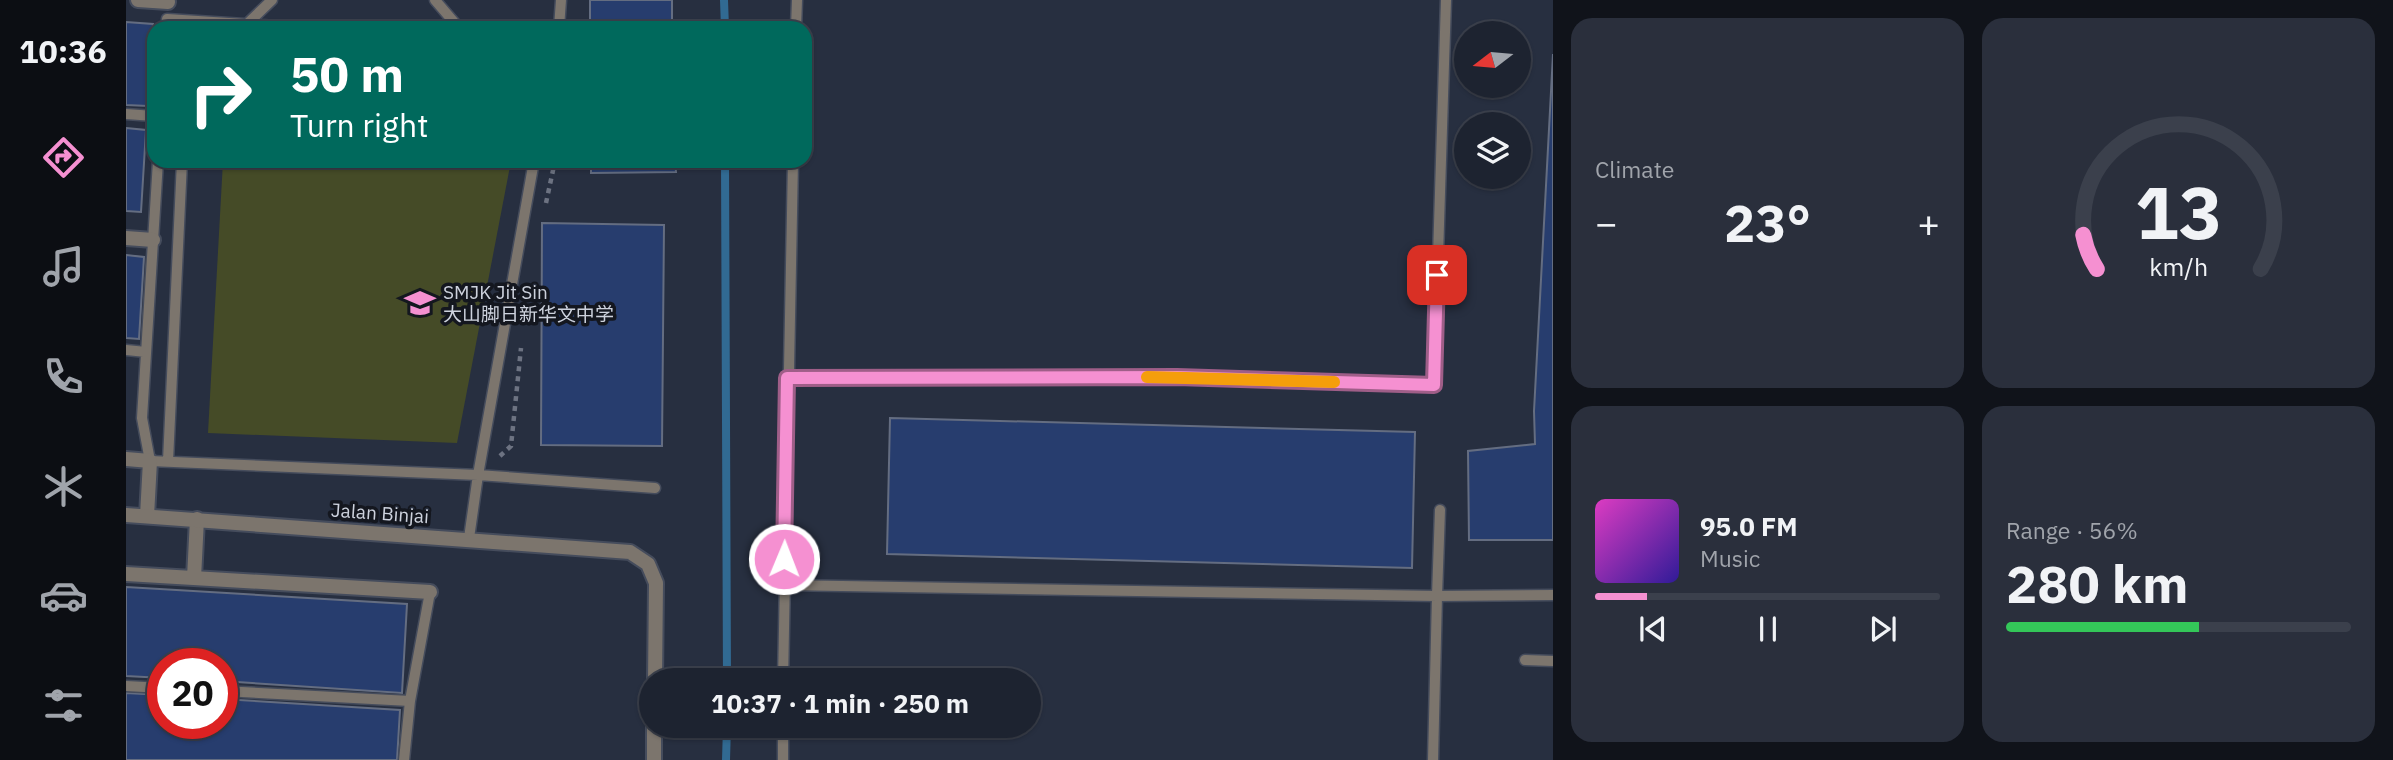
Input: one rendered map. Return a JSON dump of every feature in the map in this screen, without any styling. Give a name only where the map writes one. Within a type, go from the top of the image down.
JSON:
[{"type":"street","points":[[138,0],[168,1]]},
{"type":"street","points":[[126,238],[153,240]]},
{"type":"street","points":[[126,459],[150,461],[147,516]]},
{"type":"street","name":"Jalan Binjai","points":[[126,515],[469,538],[630,552],[648,564],[656,583],[655,668]]},
{"type":"street","points":[[194,578],[197,519]]},
{"type":"street","points":[[126,575],[430,592]]},
{"type":"street","points":[[654,738],[654,760]]},
{"type":"lane","points":[[250,21],[272,0]]},
{"type":"lane","points":[[435,0],[453,21]]},
{"type":"lane","points":[[560,21],[561,0]]},
{"type":"lane","points":[[796,21],[797,0]]},
{"type":"lane","points":[[787,378],[1177,377],[1434,385],[1446,0]]},
{"type":"lane","points":[[166,21],[168,1]]},
{"type":"lane","points":[[126,114],[147,116]]},
{"type":"lane","points":[[158,168],[142,418],[150,461],[478,475],[655,488]]},
{"type":"lane","points":[[168,461],[181,168]]},
{"type":"lane","points":[[469,538],[533,168]]},
{"type":"lane","points":[[783,668],[793,168]]},
{"type":"lane","points":[[126,350],[146,352]]},
{"type":"lane","points":[[1433,760],[1440,510]]},
{"type":"lane","points":[[783,584],[1437,596],[1553,594]]},
{"type":"lane","points":[[404,760],[410,701],[430,592]]},
{"type":"lane","points":[[1525,660],[1553,661]]},
{"type":"lane","points":[[126,686],[147,687]]},
{"type":"lane","points":[[238,692],[410,701]]},
{"type":"lane","points":[[783,738],[783,760]]},
{"type":"green space","points":[[223,168],[510,168],[457,443],[208,433]]},
{"type":"building","points":[[590,0],[672,0],[672,21],[590,21]]},
{"type":"building","points":[[126,22],[147,24],[147,106],[126,105]]},
{"type":"building","points":[[1553,54],[1553,540],[1469,540],[1468,451],[1535,444],[1534,411]]},
{"type":"building","points":[[126,128],[146,130],[141,212],[126,211]]},
{"type":"building","points":[[591,168],[676,168],[676,172],[591,173]]},
{"type":"building","points":[[542,223],[664,225],[662,446],[541,445]]},
{"type":"building","points":[[126,255],[144,257],[139,339],[126,338]]},
{"type":"building","points":[[890,418],[1415,432],[1412,568],[887,554]]},
{"type":"building","points":[[126,587],[407,604],[402,693],[238,682],[238,648],[147,648],[147,677],[126,676]]},
{"type":"building","points":[[126,693],[147,694],[147,739],[238,739],[238,700],[400,710],[397,760],[126,760]]},
{"type":"waterway","points":[[724,0],[725,21]]},
{"type":"waterway","points":[[725,168],[727,668]]},
{"type":"waterway","points":[[726,760],[727,738]]},
{"type":"slow traffic","points":[[1147,377],[1334,382]]},
{"type":"place","name":"SMJK Jit Sin 大山脚日新华文中学","points":[[420,303]]},
{"type":"route","points":[[784,559],[787,378],[1177,377],[1434,385],[1437,275]]}]
